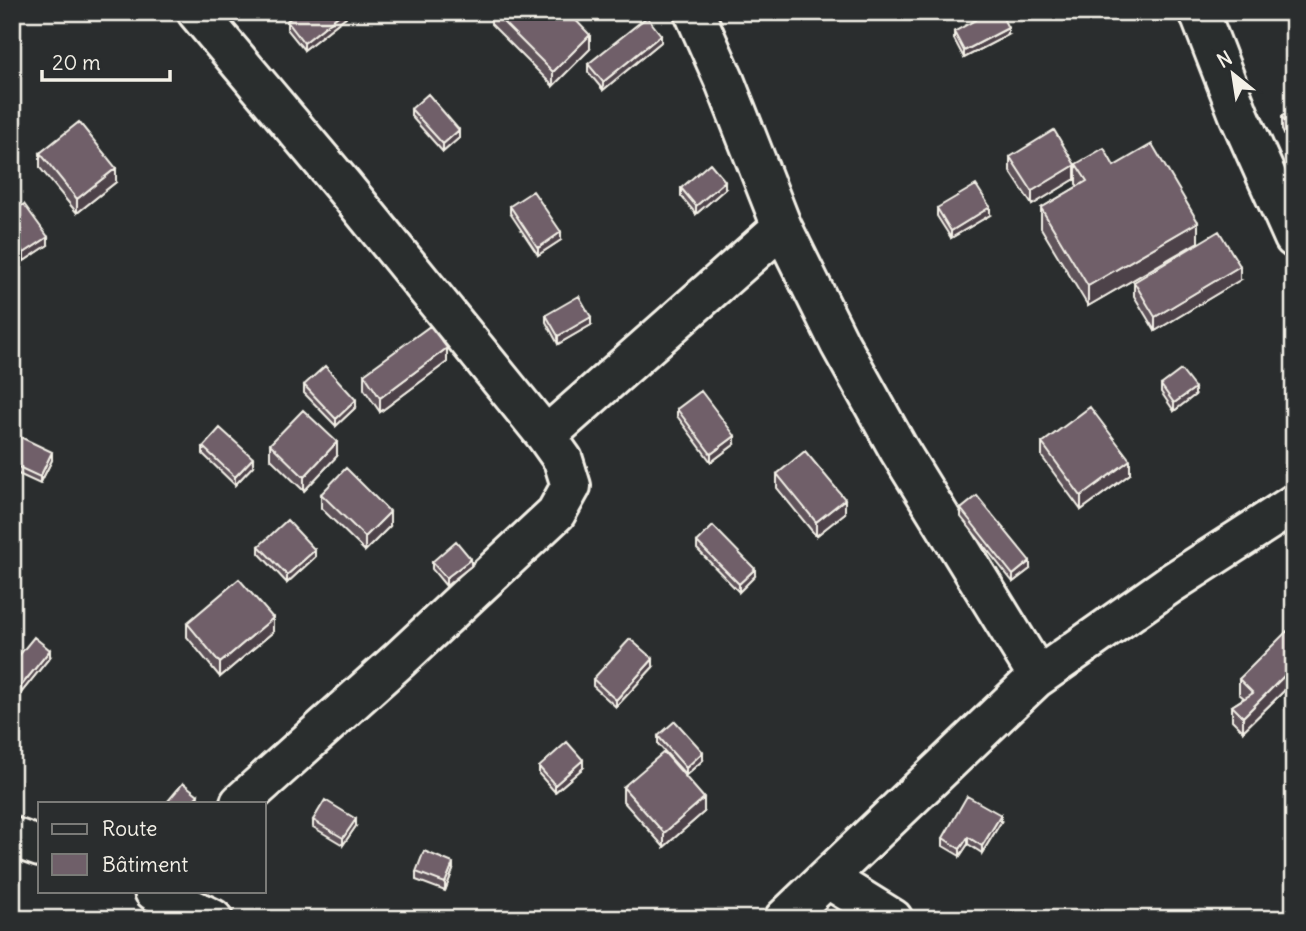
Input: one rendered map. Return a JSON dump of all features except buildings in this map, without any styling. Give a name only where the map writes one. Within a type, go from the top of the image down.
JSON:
[{"type":"street","points":[[197,12],[546,436],[563,460],[571,486],[556,513],[399,660],[241,802]]},
{"type":"street","points":[[694,12],[725,82],[782,227],[840,344],[964,559],[1033,667],[1035,679]]},
{"type":"street","points":[[1199,12],[1240,115],[1294,238]]},
{"type":"street","points":[[546,436],[782,227]]},
{"type":"street","points":[[784,919],[1035,679],[1170,584],[1294,504]]},
{"type":"street","points":[[12,837],[38,846]]},
{"type":"street","points":[[827,878],[893,919]]},
{"type":"street","points":[[155,892],[213,919]]}]
